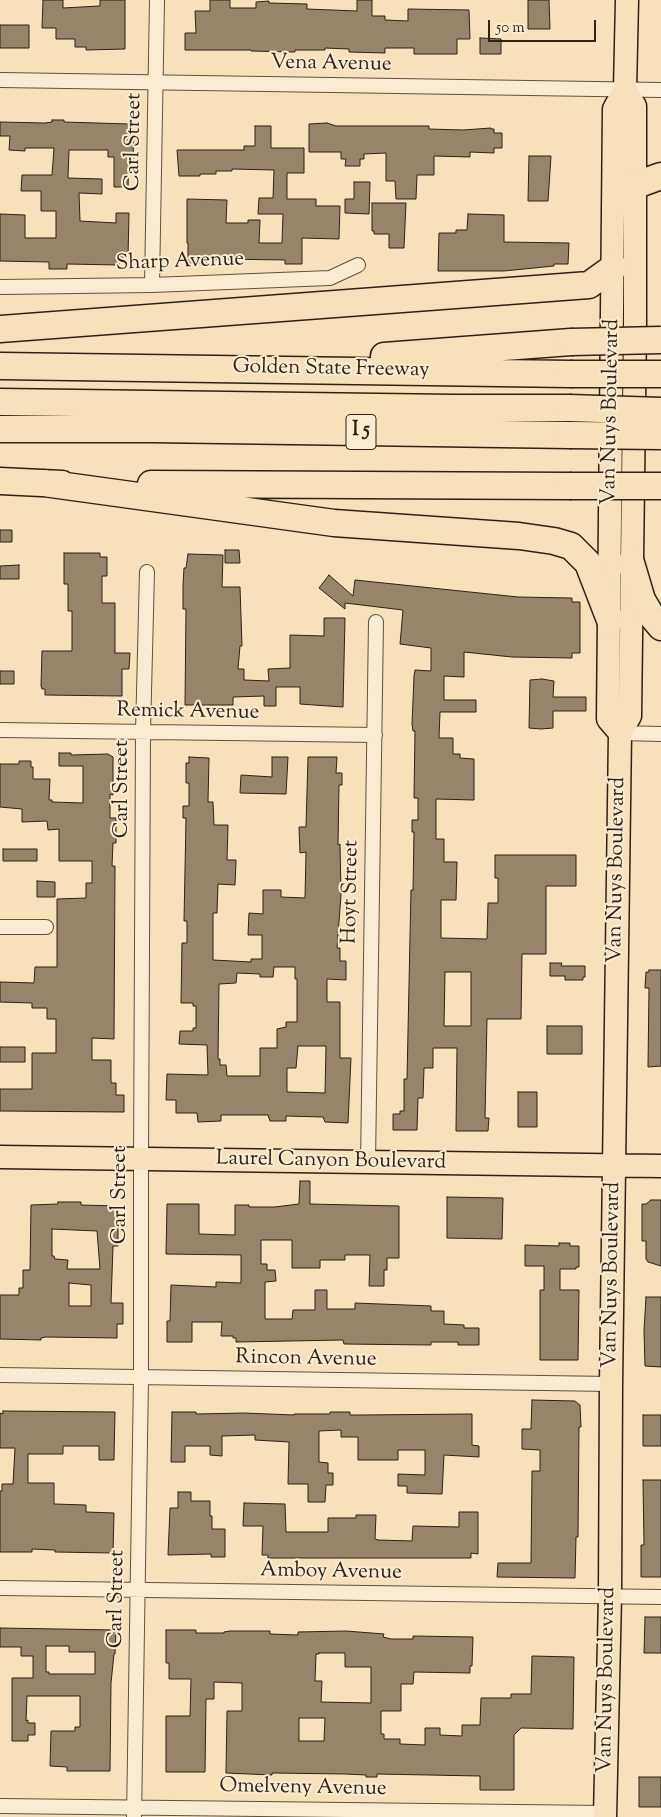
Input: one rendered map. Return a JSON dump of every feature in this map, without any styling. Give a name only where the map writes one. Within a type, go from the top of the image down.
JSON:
[{"type":"highway","points":[[636,185],[661,176]]},
{"type":"highway","points":[[0,329],[589,285],[614,267]]},
{"type":"highway","points":[[215,368],[571,342],[661,340]]},
{"type":"highway","name":"Golden State Freeway","points":[[0,366],[661,374]]},
{"type":"highway","points":[[0,391],[35,391],[58,366]]},
{"type":"highway","points":[[0,402],[569,408],[661,411]]},
{"type":"highway","name":"I 5","points":[[0,429],[152,429],[661,436]]},
{"type":"highway","points":[[0,481],[44,484],[661,486]]},
{"type":"highway","points":[[44,484],[334,523],[519,536],[554,541],[571,546],[588,563],[610,620]]},
{"type":"highway","points":[[631,563],[642,600],[661,627]]},
{"type":"main road","name":"Van Nuys Boulevard","points":[[620,733],[608,719],[614,267],[614,109],[625,89],[627,0]]},
{"type":"main road","name":"Van Nuys Boulevard","points":[[605,1815],[610,1596],[620,733],[630,716],[636,185],[635,106],[625,89]]},
{"type":"main road","name":"Laurel Canyon Boulevard","points":[[0,1158],[661,1166]]},
{"type":"street","name":"Carl Street","points":[[152,285],[157,0]]},
{"type":"street","name":"Vena Avenue","points":[[0,80],[661,90]]},
{"type":"street","name":"Sharp Avenue","points":[[0,287],[152,285],[330,278],[358,264]]},
{"type":"street","name":"Carl Street","points":[[133,1812],[142,1378],[140,1159],[143,732],[147,572]]},
{"type":"street","name":"Hoyt Street","points":[[368,1162],[376,622]]},
{"type":"street","name":"Remick Avenue","points":[[0,730],[375,735]]},
{"type":"street","points":[[620,733],[661,734]]},
{"type":"street","points":[[0,927],[46,927]]},
{"type":"street","name":"Rincon Avenue","points":[[0,1375],[611,1384]]},
{"type":"street","name":"Amboy Avenue","points":[[0,1588],[661,1597]]},
{"type":"street","name":"Omelveny Avenue","points":[[0,1806],[133,1812],[605,1815]]},
{"type":"building","points":[[43,0],[63,0],[63,8],[100,6],[100,0],[125,0],[125,49],[86,50],[86,47],[75,47],[75,39],[56,39],[56,28],[42,28]]},
{"type":"building","points":[[210,0],[230,0],[230,8],[256,8],[256,2],[269,1],[269,3],[307,4],[307,9],[357,11],[357,0],[372,0],[372,16],[385,16],[385,20],[408,21],[408,9],[469,10],[470,39],[457,39],[457,54],[414,54],[414,48],[385,48],[385,53],[349,52],[349,49],[325,48],[325,50],[295,50],[295,52],[185,50],[185,33],[196,33],[195,11],[210,11]]},
{"type":"building","points":[[528,0],[549,0],[550,29],[528,29]]},
{"type":"building","points":[[0,25],[29,25],[29,48],[0,48]]},
{"type":"building","points":[[480,38],[501,39],[501,54],[480,54]]},
{"type":"building","points":[[52,120],[130,124],[129,130],[134,130],[133,159],[129,158],[128,187],[114,187],[114,157],[108,157],[108,150],[69,150],[68,178],[102,179],[102,194],[79,193],[80,221],[116,223],[116,213],[129,213],[128,257],[120,257],[119,265],[67,264],[67,269],[49,269],[49,262],[0,261],[0,214],[25,215],[25,238],[56,238],[56,211],[41,211],[41,191],[21,191],[22,175],[52,175],[54,148],[25,148],[25,151],[9,150],[10,136],[0,136],[0,122],[45,123],[52,122]]},
{"type":"building","points":[[327,123],[336,126],[429,126],[429,129],[463,130],[491,128],[494,129],[494,133],[502,133],[502,148],[494,148],[494,153],[470,152],[470,157],[434,156],[434,175],[417,175],[416,199],[396,199],[395,181],[386,181],[386,153],[364,154],[364,159],[360,159],[360,166],[345,166],[346,159],[341,159],[341,152],[309,152],[309,124]]},
{"type":"building","points":[[255,126],[271,126],[271,148],[304,148],[304,173],[287,173],[287,199],[316,199],[316,206],[340,206],[339,239],[302,238],[302,264],[285,264],[285,260],[221,259],[207,261],[207,263],[188,263],[187,199],[227,200],[226,223],[248,223],[248,220],[260,220],[259,243],[282,243],[283,214],[258,214],[259,198],[273,198],[274,170],[232,169],[232,171],[216,171],[216,174],[179,176],[177,150],[244,150],[244,146],[255,146]]},
{"type":"building","points":[[529,156],[551,156],[548,201],[528,201]]},
{"type":"building","points":[[354,182],[370,182],[369,214],[345,213],[345,199],[354,199]]},
{"type":"building","points":[[372,203],[406,203],[404,248],[389,248],[389,234],[374,234],[374,231],[372,231]]},
{"type":"building","points":[[468,214],[504,215],[504,242],[569,243],[568,264],[554,264],[554,266],[504,271],[438,271],[439,233],[456,233],[456,230],[467,230]]},
{"type":"building","points":[[0,530],[12,530],[12,542],[0,542]]},
{"type":"building","points":[[225,550],[239,550],[240,563],[225,563]]},
{"type":"building","points":[[64,553],[100,553],[100,557],[107,557],[107,576],[102,576],[102,603],[115,603],[115,653],[130,653],[129,669],[122,669],[122,696],[45,695],[45,689],[42,689],[42,651],[72,651],[72,611],[68,611],[68,584],[64,584]]},
{"type":"building","points":[[188,554],[223,555],[222,587],[240,587],[242,646],[240,646],[238,669],[244,669],[244,680],[269,681],[268,669],[290,668],[290,635],[324,636],[324,618],[345,618],[343,707],[300,704],[300,687],[276,687],[276,706],[264,706],[264,696],[233,697],[233,705],[185,705],[186,609],[183,609],[183,585],[184,568],[186,568]]},
{"type":"building","points":[[19,565],[19,579],[0,579],[0,566]]},
{"type":"building","points":[[329,575],[353,596],[355,580],[518,597],[572,598],[572,602],[580,602],[580,653],[572,653],[572,658],[512,657],[464,652],[464,677],[444,676],[444,700],[476,700],[476,712],[440,712],[439,738],[453,738],[453,754],[460,754],[460,758],[474,759],[474,800],[436,799],[436,839],[444,839],[444,862],[457,862],[456,900],[441,900],[441,938],[487,939],[488,903],[498,903],[498,878],[495,878],[495,855],[576,855],[576,886],[546,886],[546,954],[522,954],[521,1019],[487,1019],[485,1118],[489,1118],[488,1131],[456,1131],[457,1048],[433,1048],[433,1068],[424,1068],[423,1098],[418,1098],[417,1130],[393,1130],[393,1114],[400,1114],[400,1111],[404,1111],[404,1079],[407,1079],[411,890],[413,890],[414,832],[412,832],[412,820],[418,820],[418,798],[414,798],[415,731],[413,731],[412,724],[414,676],[415,670],[431,671],[431,648],[400,644],[403,610],[345,603],[345,609],[319,588]],"holes":[[[445,972],[471,972],[471,1026],[444,1026]]]},
{"type":"building","points":[[0,671],[14,671],[14,684],[0,684]]},
{"type":"building","points":[[530,680],[554,681],[553,697],[586,697],[586,711],[553,711],[553,728],[529,728]]},
{"type":"building","points":[[59,753],[71,753],[71,755],[108,754],[113,757],[113,795],[110,794],[110,818],[116,818],[116,843],[113,843],[112,866],[115,866],[114,1039],[92,1038],[92,1060],[111,1060],[111,1083],[116,1083],[116,1095],[124,1095],[124,1112],[0,1111],[0,1089],[32,1089],[32,1053],[56,1053],[56,1019],[47,1019],[47,1008],[32,1008],[32,1003],[0,1002],[0,982],[34,983],[35,967],[57,967],[57,899],[86,898],[86,883],[92,883],[92,861],[59,861],[59,829],[48,830],[47,821],[22,822],[22,809],[0,807],[0,764],[19,764],[19,761],[31,761],[33,779],[50,779],[49,800],[52,800],[52,802],[83,803],[83,766],[59,766]]},
{"type":"building","points":[[189,757],[209,758],[208,802],[213,802],[214,825],[228,825],[227,860],[236,860],[235,885],[218,884],[217,913],[213,913],[213,960],[251,962],[251,959],[262,959],[262,935],[248,935],[249,913],[263,914],[263,890],[281,890],[281,897],[305,898],[306,852],[300,853],[299,827],[306,827],[308,757],[337,757],[336,773],[342,773],[342,785],[339,785],[338,845],[340,844],[341,895],[337,948],[340,948],[340,961],[346,961],[346,980],[327,979],[327,1002],[340,1002],[340,1058],[351,1058],[348,1123],[325,1122],[323,1117],[286,1116],[286,1121],[270,1121],[268,1115],[221,1115],[221,1121],[198,1122],[197,1113],[176,1113],[176,1100],[166,1100],[167,1074],[208,1075],[207,1045],[179,1044],[180,1031],[193,1031],[193,1028],[196,1028],[196,1006],[193,1006],[193,1003],[181,1003],[182,943],[187,943],[187,921],[184,921],[186,818],[183,818],[183,806],[189,806],[189,783],[186,783],[186,763],[189,763]],"holes":[[[274,967],[295,967],[295,979],[297,979],[297,1022],[286,1022],[286,1027],[277,1029],[277,1048],[260,1048],[260,1076],[227,1076],[226,1065],[220,1065],[220,1059],[218,1059],[219,984],[236,983],[237,973],[260,974],[260,977],[273,977]],[[298,1046],[326,1046],[325,1093],[287,1092],[287,1068],[296,1068]]]},
{"type":"building","points":[[272,757],[288,757],[286,794],[240,793],[241,775],[272,777]]},
{"type":"building","points":[[3,849],[37,849],[37,861],[3,861]]},
{"type":"building","points":[[37,881],[55,882],[55,897],[37,897]]},
{"type":"building","points":[[550,963],[562,963],[561,966],[585,966],[585,977],[583,977],[583,980],[565,980],[565,976],[550,976]]},
{"type":"building","points":[[649,970],[661,970],[661,1066],[648,1067],[649,988],[645,988],[646,972],[649,972]]},
{"type":"building","points":[[547,1026],[582,1026],[582,1054],[547,1054]]},
{"type":"building","points":[[0,1047],[25,1047],[25,1062],[0,1062]]},
{"type":"building","points":[[518,1092],[537,1092],[537,1127],[518,1127]]},
{"type":"building","points":[[300,1181],[310,1181],[310,1204],[399,1206],[399,1258],[387,1258],[387,1270],[384,1270],[384,1286],[369,1286],[370,1255],[345,1255],[345,1260],[320,1260],[320,1268],[292,1268],[292,1240],[261,1240],[261,1264],[267,1264],[267,1270],[275,1270],[276,1281],[265,1282],[265,1319],[292,1319],[293,1310],[315,1310],[315,1290],[327,1290],[327,1309],[355,1309],[355,1303],[431,1306],[431,1311],[444,1311],[444,1324],[464,1325],[464,1328],[479,1328],[479,1345],[458,1345],[458,1342],[431,1342],[431,1345],[344,1344],[343,1340],[236,1342],[236,1338],[233,1338],[233,1336],[221,1336],[222,1322],[192,1322],[192,1342],[167,1342],[167,1321],[170,1321],[171,1285],[216,1287],[216,1282],[241,1283],[241,1255],[166,1254],[167,1204],[199,1204],[199,1234],[235,1235],[235,1205],[275,1207],[299,1204]]},
{"type":"building","points":[[447,1197],[503,1198],[502,1239],[447,1238]]},
{"type":"building","points":[[651,1200],[661,1200],[661,1266],[648,1262],[646,1259],[646,1241],[642,1241],[642,1204],[646,1204]]},
{"type":"building","points":[[58,1202],[81,1202],[81,1205],[118,1206],[118,1246],[113,1246],[111,1303],[123,1303],[123,1324],[117,1324],[117,1338],[46,1337],[41,1338],[41,1340],[0,1339],[0,1295],[19,1295],[19,1288],[23,1288],[23,1270],[30,1270],[31,1205],[58,1204]],"holes":[[[52,1229],[97,1231],[100,1269],[67,1269],[68,1260],[55,1259],[52,1256]],[[69,1283],[91,1285],[91,1306],[69,1306]]]},
{"type":"building","points":[[559,1243],[570,1243],[570,1246],[579,1246],[579,1267],[576,1267],[576,1269],[560,1269],[560,1290],[579,1290],[578,1360],[540,1360],[540,1290],[544,1290],[544,1266],[525,1266],[525,1245],[559,1246]]},
{"type":"building","points":[[646,1297],[661,1297],[661,1367],[645,1366],[644,1331]]},
{"type":"building","points":[[532,1400],[575,1401],[580,1405],[578,1537],[576,1537],[575,1578],[497,1577],[498,1563],[531,1563],[532,1471],[540,1471],[540,1450],[522,1449],[522,1429],[531,1429]]},
{"type":"building","points":[[3,1411],[115,1412],[114,1460],[99,1460],[99,1446],[63,1446],[63,1454],[28,1454],[28,1483],[54,1483],[54,1504],[86,1505],[86,1512],[114,1513],[113,1553],[55,1552],[55,1550],[32,1549],[32,1552],[0,1552],[0,1491],[2,1491],[2,1484],[13,1484],[15,1448],[0,1448],[0,1413],[3,1414]]},
{"type":"building","points":[[172,1412],[294,1415],[330,1414],[330,1412],[350,1412],[350,1415],[472,1414],[472,1445],[479,1446],[479,1457],[444,1455],[442,1494],[407,1493],[407,1486],[398,1486],[398,1474],[425,1475],[425,1450],[398,1450],[398,1460],[358,1460],[358,1437],[341,1437],[341,1430],[319,1431],[319,1462],[328,1463],[328,1473],[333,1473],[333,1485],[326,1485],[325,1502],[308,1502],[308,1484],[288,1484],[289,1442],[255,1440],[255,1435],[222,1436],[222,1456],[210,1455],[210,1446],[185,1446],[185,1462],[171,1462]]},
{"type":"building","points":[[643,1415],[661,1415],[661,1446],[643,1446]]},
{"type":"building","points":[[643,1480],[661,1480],[661,1577],[641,1577],[641,1545],[644,1545]]},
{"type":"building","points":[[178,1492],[191,1492],[191,1501],[210,1501],[212,1529],[225,1529],[225,1557],[211,1557],[211,1554],[168,1555],[170,1508],[178,1508]]},
{"type":"building","points":[[244,1503],[285,1504],[286,1532],[328,1532],[328,1518],[356,1518],[356,1515],[376,1515],[375,1539],[378,1540],[412,1541],[413,1526],[459,1527],[459,1512],[478,1512],[478,1554],[471,1553],[471,1558],[268,1558],[268,1555],[262,1555],[263,1526],[243,1526]]},
{"type":"building","points":[[645,1617],[661,1617],[661,1653],[644,1653]]},
{"type":"building","points":[[0,1628],[116,1630],[111,1683],[110,1771],[67,1771],[67,1767],[50,1766],[51,1731],[75,1731],[75,1727],[80,1727],[80,1696],[27,1696],[26,1721],[28,1720],[28,1723],[35,1723],[35,1735],[28,1735],[28,1741],[12,1741],[12,1678],[33,1678],[33,1656],[21,1656],[21,1647],[0,1647]],"holes":[[[46,1646],[69,1646],[69,1652],[95,1652],[95,1674],[49,1674],[49,1672],[46,1672]]]},
{"type":"building","points":[[166,1630],[196,1630],[196,1633],[270,1631],[270,1634],[298,1635],[298,1632],[346,1631],[384,1634],[383,1637],[391,1639],[413,1639],[413,1636],[473,1637],[470,1673],[414,1672],[413,1684],[401,1684],[401,1711],[381,1711],[381,1734],[384,1734],[384,1739],[400,1739],[400,1744],[425,1745],[425,1728],[440,1728],[440,1735],[462,1736],[462,1725],[480,1725],[481,1698],[511,1698],[511,1694],[531,1694],[532,1656],[574,1657],[573,1729],[521,1728],[514,1735],[514,1790],[480,1790],[480,1776],[377,1774],[377,1777],[366,1777],[366,1775],[346,1774],[272,1773],[272,1775],[226,1773],[227,1711],[242,1711],[242,1683],[214,1682],[214,1699],[206,1699],[205,1772],[166,1772],[166,1716],[190,1716],[191,1679],[169,1679],[169,1663],[166,1663]],"holes":[[[345,1653],[345,1667],[371,1667],[371,1703],[321,1702],[322,1681],[315,1681],[316,1654]],[[299,1718],[325,1718],[324,1741],[299,1741]]]},
{"type":"building","points":[[639,1777],[661,1777],[661,1807],[639,1807]]}]
